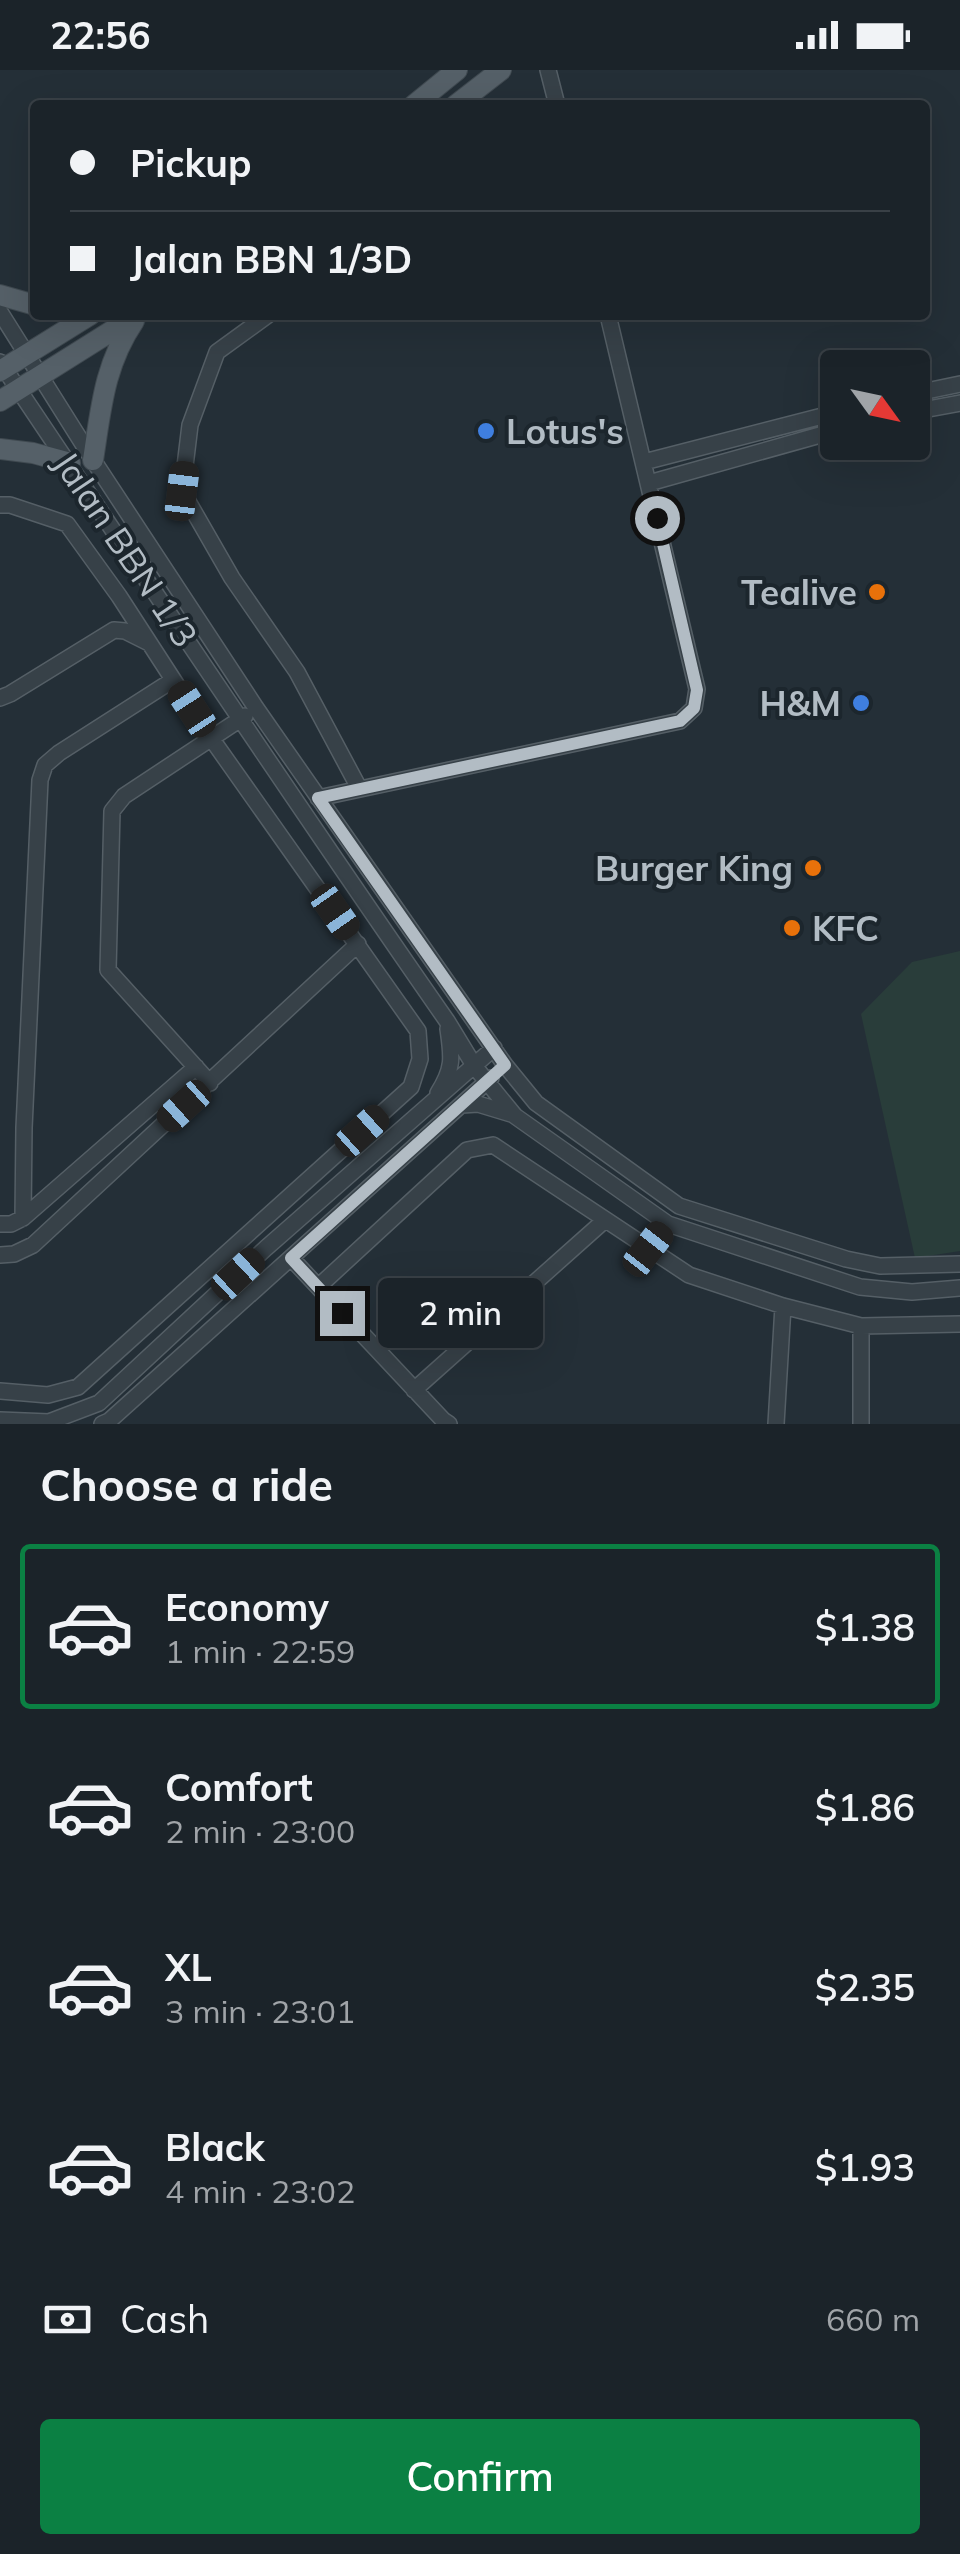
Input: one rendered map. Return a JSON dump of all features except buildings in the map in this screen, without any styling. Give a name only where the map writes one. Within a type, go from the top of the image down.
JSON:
[{"type":"main road","points":[[420,100],[456,70]]},
{"type":"main road","points":[[462,100],[501,70]]},
{"type":"main road","points":[[0,295],[30,304]]},
{"type":"main road","points":[[2,367],[82,320]]},
{"type":"main road","points":[[9,396],[129,320]]},
{"type":"main road","points":[[93,460],[104,387],[118,344],[134,320]]},
{"type":"main road","points":[[0,449],[70,462]]},
{"type":"street","points":[[548,70],[556,100]]},
{"type":"street","name":"Jalan BBN 1/3","points":[[0,312],[256,708],[505,1065],[536,1103],[680,1206],[846,1259],[880,1266],[960,1264]]},
{"type":"street","points":[[261,320],[217,352],[190,424],[182,491],[232,578],[298,672],[359,788]]},
{"type":"street","points":[[334,859],[332,846],[314,813],[318,798],[680,721],[694,708],[697,690],[609,320]]},
{"type":"street","name":"Jalan BBN 1/3","points":[[2,367],[9,396],[70,462],[334,859],[486,1082],[515,1116],[668,1224],[860,1287],[912,1292],[960,1288]]},
{"type":"street","points":[[930,390],[960,384]]},
{"type":"street","points":[[930,409],[960,404]]},
{"type":"street","points":[[644,462],[820,417]]},
{"type":"street","points":[[649,484],[820,435]]},
{"type":"street","points":[[0,505],[66,524],[418,1032],[420,1059],[411,1087],[78,1388],[48,1395],[0,1391]]},
{"type":"street","points":[[114,630],[119,596]]},
{"type":"street","points":[[0,698],[114,630],[151,644]]},
{"type":"street","points":[[23,1218],[40,780],[45,765],[59,753],[173,680]]},
{"type":"street","points":[[210,1083],[108,970],[112,811],[124,796],[256,708]]},
{"type":"street","points":[[0,1254],[14,1254],[33,1245],[358,944]]},
{"type":"street","points":[[431,1104],[452,1062],[447,1021]]},
{"type":"street","points":[[0,1420],[49,1422],[98,1403],[266,1248],[494,1048]]},
{"type":"street","points":[[102,1424],[505,1065]]},
{"type":"street","points":[[0,1224],[23,1218],[196,1067]]},
{"type":"street","points":[[462,1104],[478,1104],[515,1116]]},
{"type":"street","points":[[318,1286],[467,1150],[493,1144],[689,1275],[861,1326],[960,1324]]},
{"type":"street","points":[[648,1249],[680,1206]]},
{"type":"street","points":[[414,1390],[605,1220]]},
{"type":"street","points":[[250,1230],[266,1248]]},
{"type":"street","points":[[291,1258],[449,1424]]},
{"type":"street","points":[[776,1424],[784,1306]]},
{"type":"street","points":[[860,1424],[861,1326]]},
{"type":"green space","points":[[960,951],[960,1251],[915,1258],[861,1014],[912,962]]},
{"type":"place","name":"Lotus's","points":[[486,431]]},
{"type":"place","name":"Tealive","points":[[877,592]]},
{"type":"place","name":"H&M","points":[[861,703]]},
{"type":"place","name":"Burger King","points":[[813,868]]},
{"type":"place","name":"KFC","points":[[792,928]]},
{"type":"route","points":[[342,1313],[291,1258],[505,1065],[318,798],[680,721],[694,708],[697,690],[657,518]]}]
